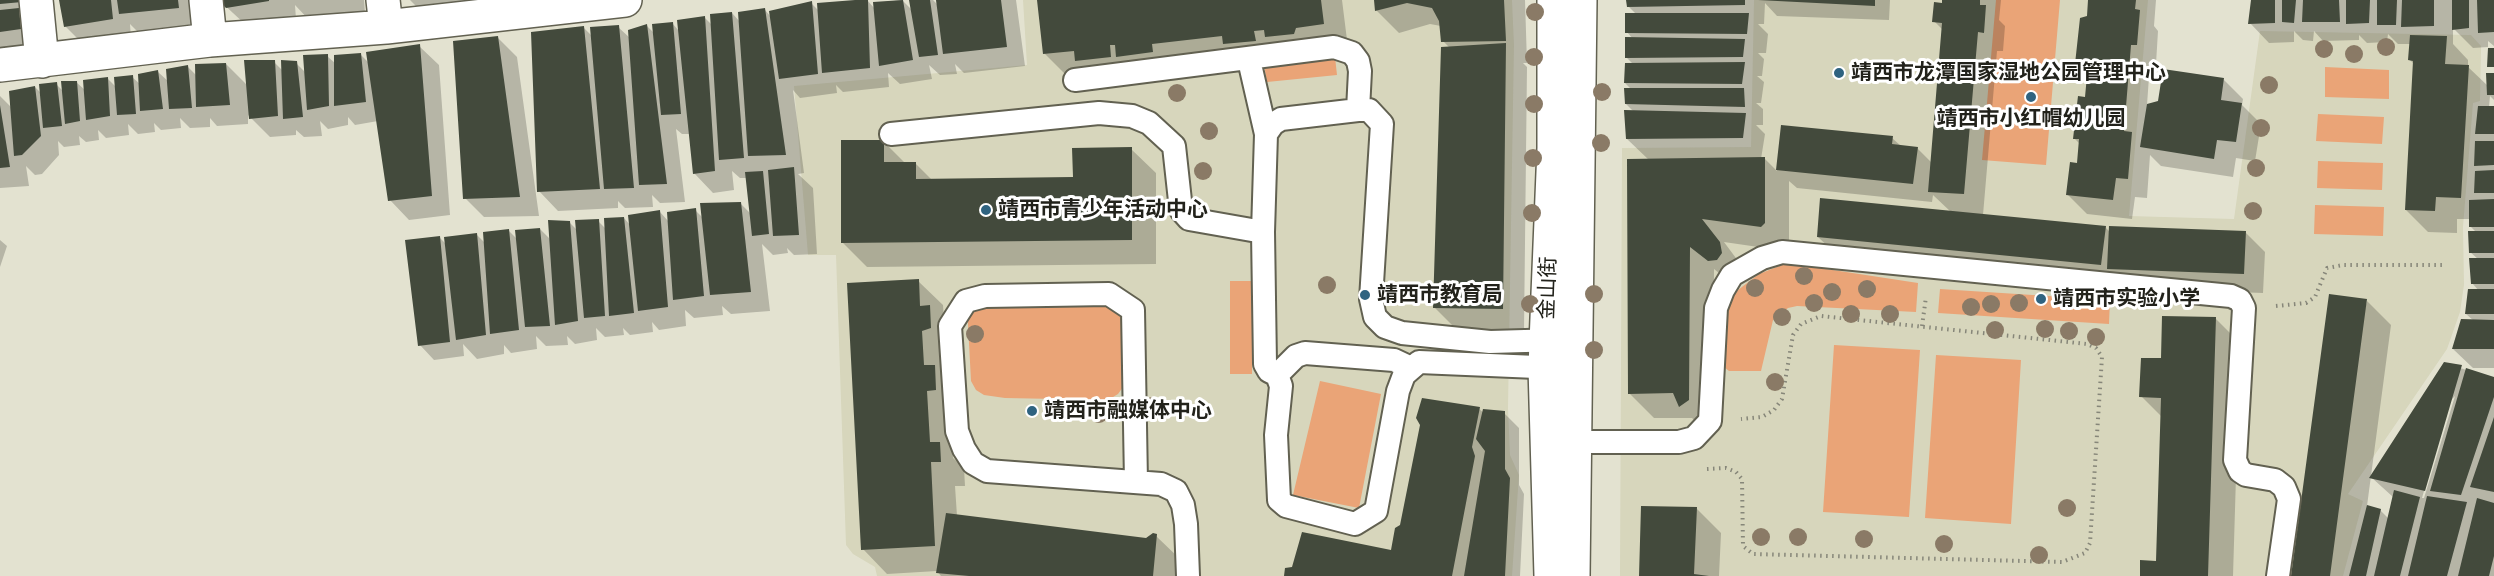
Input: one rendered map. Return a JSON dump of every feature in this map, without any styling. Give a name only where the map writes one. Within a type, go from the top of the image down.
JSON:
[{"type":"main road","points":[[36,0],[42,61]]},
{"type":"main road","points":[[206,0],[210,40]]},
{"type":"main road","points":[[0,66],[210,40],[384,13],[625,0]]},
{"type":"main road","name":"金山街","points":[[1551,576],[1561,442],[1561,354],[1554,148],[1554,0]]},
{"type":"main road","name":"金山街","points":[[1561,354],[1580,0]]},
{"type":"main road","name":"金山街","points":[[1561,442],[1573,576]]},
{"type":"lane","points":[[1075,80],[1249,60],[1334,47],[1352,53],[1360,71],[1358,110]]},
{"type":"lane","points":[[1249,60],[1266,134],[1263,232],[1265,364],[1269,371],[1277,375],[1281,386],[1276,435],[1279,500],[1286,506],[1355,524],[1376,511],[1398,390],[1404,375],[1419,362],[1561,354]]},
{"type":"lane","points":[[1266,134],[1273,124],[1281,119],[1358,110],[1369,110],[1382,124],[1371,299],[1375,316],[1385,327],[1402,333],[1490,342],[1561,354]]},
{"type":"lane","points":[[891,134],[1099,113],[1132,116],[1149,123],[1174,146],[1181,210],[1189,219],[1263,232]]},
{"type":"lane","points":[[1561,442],[1679,442],[1694,438],[1710,420],[1716,308],[1723,290],[1732,276],[1762,258],[1782,252],[2231,296],[2240,300],[2244,308],[2235,460],[2240,471],[2246,475],[2275,480],[2284,487],[2289,499],[2278,576]]},
{"type":"lane","points":[[1136,482],[1133,310],[1109,294],[985,296],[966,301],[950,326],[957,431],[973,463],[987,471],[1161,484],[1176,491],[1183,505],[1186,524],[1188,576]]},
{"type":"lane","points":[[1277,375],[1291,360],[1305,354],[1394,360],[1411,368]]},
{"type":"path","points":[[1922,326],[1926,291]]},
{"type":"path","points":[[1704,469],[1726,468],[1736,472],[1742,479],[1743,546],[1752,554],[2062,562],[2085,553],[2090,543],[2102,357],[2096,348],[2087,344],[1821,316],[1801,324],[1793,334],[1782,399],[1774,410],[1762,417],[1710,420]]},
{"type":"shaded area","name":"靖西市教育局","points":[[1023,0],[1512,0],[1514,45],[1508,408],[1510,455],[1519,475],[1512,576],[877,576],[875,567],[853,554],[846,545],[836,255],[808,255],[794,86],[1027,65]]},
{"type":"shaded area","name":"靖西市实验小学","points":[[1754,0],[2148,0],[2129,216],[2234,219],[2260,31],[2471,35],[2481,46],[2480,101],[2473,103],[2463,227],[2464,285],[2460,312],[2447,349],[2348,494],[2363,501],[2343,576],[1620,576],[1622,148],[1751,147]]},
{"type":"shaded area","points":[[1996,0],[2060,0],[2046,165],[1982,160]]},
{"type":"shaded area","points":[[1335,57],[1337,75],[1267,82],[1264,65]]},
{"type":"shaded area","points":[[2325,67],[2389,70],[2389,99],[2325,97]]},
{"type":"shaded area","points":[[2318,114],[2384,117],[2382,144],[2316,141]]},
{"type":"shaded area","points":[[2318,161],[2383,163],[2382,190],[2317,188]]},
{"type":"shaded area","points":[[2315,205],[2384,207],[2383,236],[2314,234]]},
{"type":"shaded area","points":[[1787,263],[1918,283],[1916,312],[1797,306],[1788,308],[1773,320],[1761,371],[1729,371],[1724,367],[1726,307],[1738,290],[1759,274]]},
{"type":"shaded area","points":[[1230,281],[1253,281],[1252,374],[1230,374]]},
{"type":"shaded area","points":[[1940,289],[2110,300],[2109,324],[1938,313]]},
{"type":"shaded area","points":[[1104,299],[1123,313],[1123,387],[1118,394],[1108,400],[1005,398],[984,395],[976,390],[971,381],[968,314],[976,305]]},
{"type":"shaded area","points":[[1834,345],[1920,350],[1909,517],[1823,512]]},
{"type":"shaded area","points":[[1936,355],[2021,360],[2011,524],[1925,518]]},
{"type":"shaded area","points":[[1320,381],[1381,394],[1359,508],[1293,495]]},
{"type":"building","points":[[0,0],[22,0],[22,2],[0,4]]},
{"type":"building","points":[[59,0],[111,0],[113,19],[64,27]]},
{"type":"building","points":[[117,0],[178,0],[179,8],[119,14]]},
{"type":"building","points":[[218,0],[269,0],[269,1],[226,8]]},
{"type":"building","points":[[868,0],[870,68],[822,73],[817,3]]},
{"type":"building","points":[[903,0],[913,60],[879,66],[873,2]]},
{"type":"building","points":[[909,0],[930,0],[938,55],[919,57]]},
{"type":"building","points":[[936,0],[1001,0],[1007,47],[943,54]]},
{"type":"building","points":[[1037,0],[1321,0],[1324,24],[1296,28],[1294,34],[1265,37],[1264,30],[1254,31],[1256,41],[1223,44],[1222,36],[1152,44],[1153,52],[1116,57],[1115,45],[1110,45],[1111,57],[1075,61],[1074,51],[1043,54]]},
{"type":"building","points":[[1374,0],[1504,0],[1506,41],[1441,42],[1439,21],[1432,8],[1407,3],[1375,11]]},
{"type":"building","points":[[1626,0],[1745,0],[1745,5],[1627,7]]},
{"type":"building","points":[[1758,0],[1875,0],[1875,6]]},
{"type":"building","points":[[1942,0],[1980,0],[1980,5],[1986,5],[1984,33],[1978,32],[1964,194],[1928,192],[1942,23],[1932,22],[1934,2],[1942,3]]},
{"type":"building","points":[[2088,0],[2136,0],[2135,9],[2140,10],[2137,45],[2131,45],[2124,131],[2132,132],[2128,179],[2116,178],[2113,200],[2066,195],[2070,162],[2077,163],[2079,139],[2073,139],[2078,96],[2085,97],[2088,65],[2075,64],[2080,18],[2087,16]]},
{"type":"building","points":[[2251,0],[2275,0],[2275,23],[2248,24]]},
{"type":"building","points":[[2282,0],[2296,0],[2294,23],[2282,22]]},
{"type":"building","points":[[2303,0],[2339,0],[2340,22],[2302,22]]},
{"type":"building","points":[[2346,0],[2370,0],[2369,23],[2346,24]]},
{"type":"building","points":[[2377,0],[2397,0],[2396,25],[2377,25]]},
{"type":"building","points":[[2402,0],[2434,0],[2434,26],[2401,27]]},
{"type":"building","points":[[2452,0],[2469,0],[2469,28],[2452,30]]},
{"type":"building","points":[[2477,0],[2494,0],[2494,32],[2478,33]]},
{"type":"building","points":[[812,1],[818,74],[779,79],[769,11]]},
{"type":"building","points":[[19,8],[21,29],[0,32],[0,10]]},
{"type":"building","points":[[765,8],[786,155],[748,156],[738,12]]},
{"type":"building","points":[[732,12],[744,158],[719,160],[710,14]]},
{"type":"building","points":[[1625,13],[1749,13],[1747,34],[1625,33]]},
{"type":"building","points":[[705,16],[715,171],[693,174],[677,20]]},
{"type":"building","points":[[673,22],[681,114],[661,115],[652,24]]},
{"type":"building","points":[[647,24],[667,184],[639,185],[628,30]]},
{"type":"building","points":[[619,25],[634,188],[604,189],[590,27]]},
{"type":"building","points":[[584,26],[600,189],[537,192],[531,32]]},
{"type":"building","points":[[2410,35],[2447,36],[2445,64],[2469,65],[2461,198],[2436,197],[2435,211],[2405,210],[2413,61],[2408,60]]},
{"type":"building","points":[[498,36],[520,197],[463,199],[453,41]]},
{"type":"building","points":[[1625,37],[1745,39],[1743,57],[1625,58]]},
{"type":"building","points":[[1506,43],[1503,309],[1433,308],[1441,47]]},
{"type":"building","points":[[420,44],[432,196],[388,201],[366,52]]},
{"type":"building","points":[[2488,48],[2494,48],[2494,67],[2487,67]]},
{"type":"building","points":[[361,53],[366,102],[334,106],[334,55]]},
{"type":"building","points":[[328,54],[329,106],[307,110],[303,55]]},
{"type":"building","points":[[244,60],[275,60],[278,116],[249,119]]},
{"type":"building","points":[[281,60],[297,61],[303,117],[283,119]]},
{"type":"building","points":[[1745,62],[1742,84],[1624,83],[1625,63]]},
{"type":"building","points":[[226,63],[230,105],[196,107],[195,64]]},
{"type":"building","points":[[188,65],[192,108],[169,109],[166,69]]},
{"type":"building","points":[[2163,69],[2224,78],[2221,100],[2242,103],[2236,142],[2217,140],[2214,159],[2140,147],[2147,104],[2158,101]]},
{"type":"building","points":[[158,70],[163,109],[140,111],[138,74]]},
{"type":"building","points":[[2486,73],[2494,73],[2494,95],[2487,95]]},
{"type":"building","points":[[133,75],[136,114],[117,115],[114,77]]},
{"type":"building","points":[[108,77],[110,116],[86,120],[83,80]]},
{"type":"building","points":[[61,81],[77,81],[80,121],[65,124]]},
{"type":"building","points":[[57,82],[62,126],[43,128],[39,84]]},
{"type":"building","points":[[35,86],[41,136],[22,155],[14,156],[9,91]]},
{"type":"building","points":[[1624,88],[1744,88],[1745,107],[1625,104]]},
{"type":"building","points":[[0,105],[10,167],[0,168]]},
{"type":"building","points":[[2478,106],[2494,106],[2494,134],[2475,134]]},
{"type":"building","points":[[1624,110],[1746,113],[1743,138],[1626,139]]},
{"type":"building","points":[[1781,125],[1893,136],[1892,144],[1918,147],[1913,184],[1776,170]]},
{"type":"building","name":"靖西市青少年活动中心","points":[[841,140],[884,140],[884,162],[916,162],[916,179],[1073,177],[1072,148],[1132,147],[1132,240],[841,243]]},
{"type":"building","points":[[2475,141],[2494,141],[2494,165],[2474,166]]},
{"type":"building","points":[[1765,157],[1765,223],[1761,227],[1702,219],[1720,242],[1722,253],[1717,260],[1708,261],[1690,247],[1689,400],[1679,407],[1673,393],[1628,394],[1627,159]]},
{"type":"building","points":[[794,167],[799,235],[773,236],[768,170]]},
{"type":"building","points":[[2494,170],[2494,193],[2474,193],[2475,171]]},
{"type":"building","points":[[763,171],[769,234],[752,236],[745,172]]},
{"type":"building","points":[[1820,198],[2106,226],[2101,265],[1817,237]]},
{"type":"building","points":[[2494,199],[2494,227],[2469,227],[2469,200]]},
{"type":"building","points":[[741,202],[751,292],[710,295],[700,203]]},
{"type":"building","points":[[696,208],[704,296],[673,300],[667,212]]},
{"type":"building","points":[[660,210],[668,307],[638,311],[628,215]]},
{"type":"building","points":[[624,217],[634,313],[609,316],[604,218]]},
{"type":"building","points":[[599,219],[605,316],[584,318],[575,220]]},
{"type":"building","points":[[548,220],[570,221],[578,321],[555,325]]},
{"type":"building","points":[[2109,226],[2246,231],[2244,274],[2107,269]]},
{"type":"building","points":[[540,228],[550,326],[525,327],[515,230]]},
{"type":"building","points":[[509,229],[519,330],[490,334],[483,232]]},
{"type":"building","points":[[2468,231],[2494,231],[2494,253],[2469,253]]},
{"type":"building","points":[[477,233],[486,335],[456,340],[444,237]]},
{"type":"building","points":[[440,236],[450,342],[418,346],[405,240]]},
{"type":"building","points":[[2469,258],[2494,258],[2494,284],[2471,284]]},
{"type":"building","points":[[919,279],[920,306],[930,305],[931,328],[922,331],[924,365],[935,365],[936,390],[927,391],[930,442],[940,442],[941,462],[931,462],[935,546],[861,550],[847,283]]},
{"type":"building","points":[[2468,289],[2494,289],[2494,314],[2465,314]]},
{"type":"building","points":[[2329,294],[2367,299],[2330,576],[2291,576]]},
{"type":"building","points":[[2162,316],[2216,317],[2208,576],[2140,576],[2140,560],[2156,561],[2161,398],[2139,397],[2141,358],[2161,358]]},
{"type":"building","points":[[2461,319],[2494,320],[2494,349],[2452,349]]},
{"type":"building","points":[[2444,362],[2462,365],[2425,491],[2369,478]]},
{"type":"building","points":[[2466,368],[2494,377],[2494,397],[2461,495],[2430,491]]},
{"type":"building","points":[[1422,398],[1480,407],[1472,447],[1475,456],[1452,576],[1284,576],[1285,568],[1292,567],[1302,532],[1391,550],[1395,528],[1400,525],[1420,425],[1416,418]]},
{"type":"building","points":[[1483,409],[1505,411],[1505,469],[1510,478],[1505,576],[1464,576],[1485,451],[1476,439]]},
{"type":"building","points":[[2494,417],[2494,492],[2470,487]]},
{"type":"building","points":[[2394,490],[2420,497],[2400,576],[2374,576]]},
{"type":"building","points":[[2427,496],[2467,502],[2447,576],[2408,576]]},
{"type":"building","points":[[2477,498],[2494,503],[2494,556],[2489,576],[2458,576]]},
{"type":"building","points":[[2367,505],[2381,509],[2366,576],[2349,576]]},
{"type":"building","points":[[1641,506],[1697,507],[1694,574],[1709,576],[1639,576]]},
{"type":"building","points":[[946,513],[1146,538],[1153,533],[1157,534],[1153,576],[969,576],[936,573]]},
{"type":"place","name":"靖西市龙潭国家湿地公园管理中心","points":[[1839,73]]},
{"type":"place","name":"靖西市小红帽幼儿园","points":[[2031,97]]},
{"type":"place","name":"靖西市青少年活动中心","points":[[986,210]]},
{"type":"place","name":"靖西市教育局","points":[[1365,295]]},
{"type":"place","name":"靖西市实验小学","points":[[2041,299]]},
{"type":"place","name":"靖西市融媒体中心","points":[[1032,411]]}]
